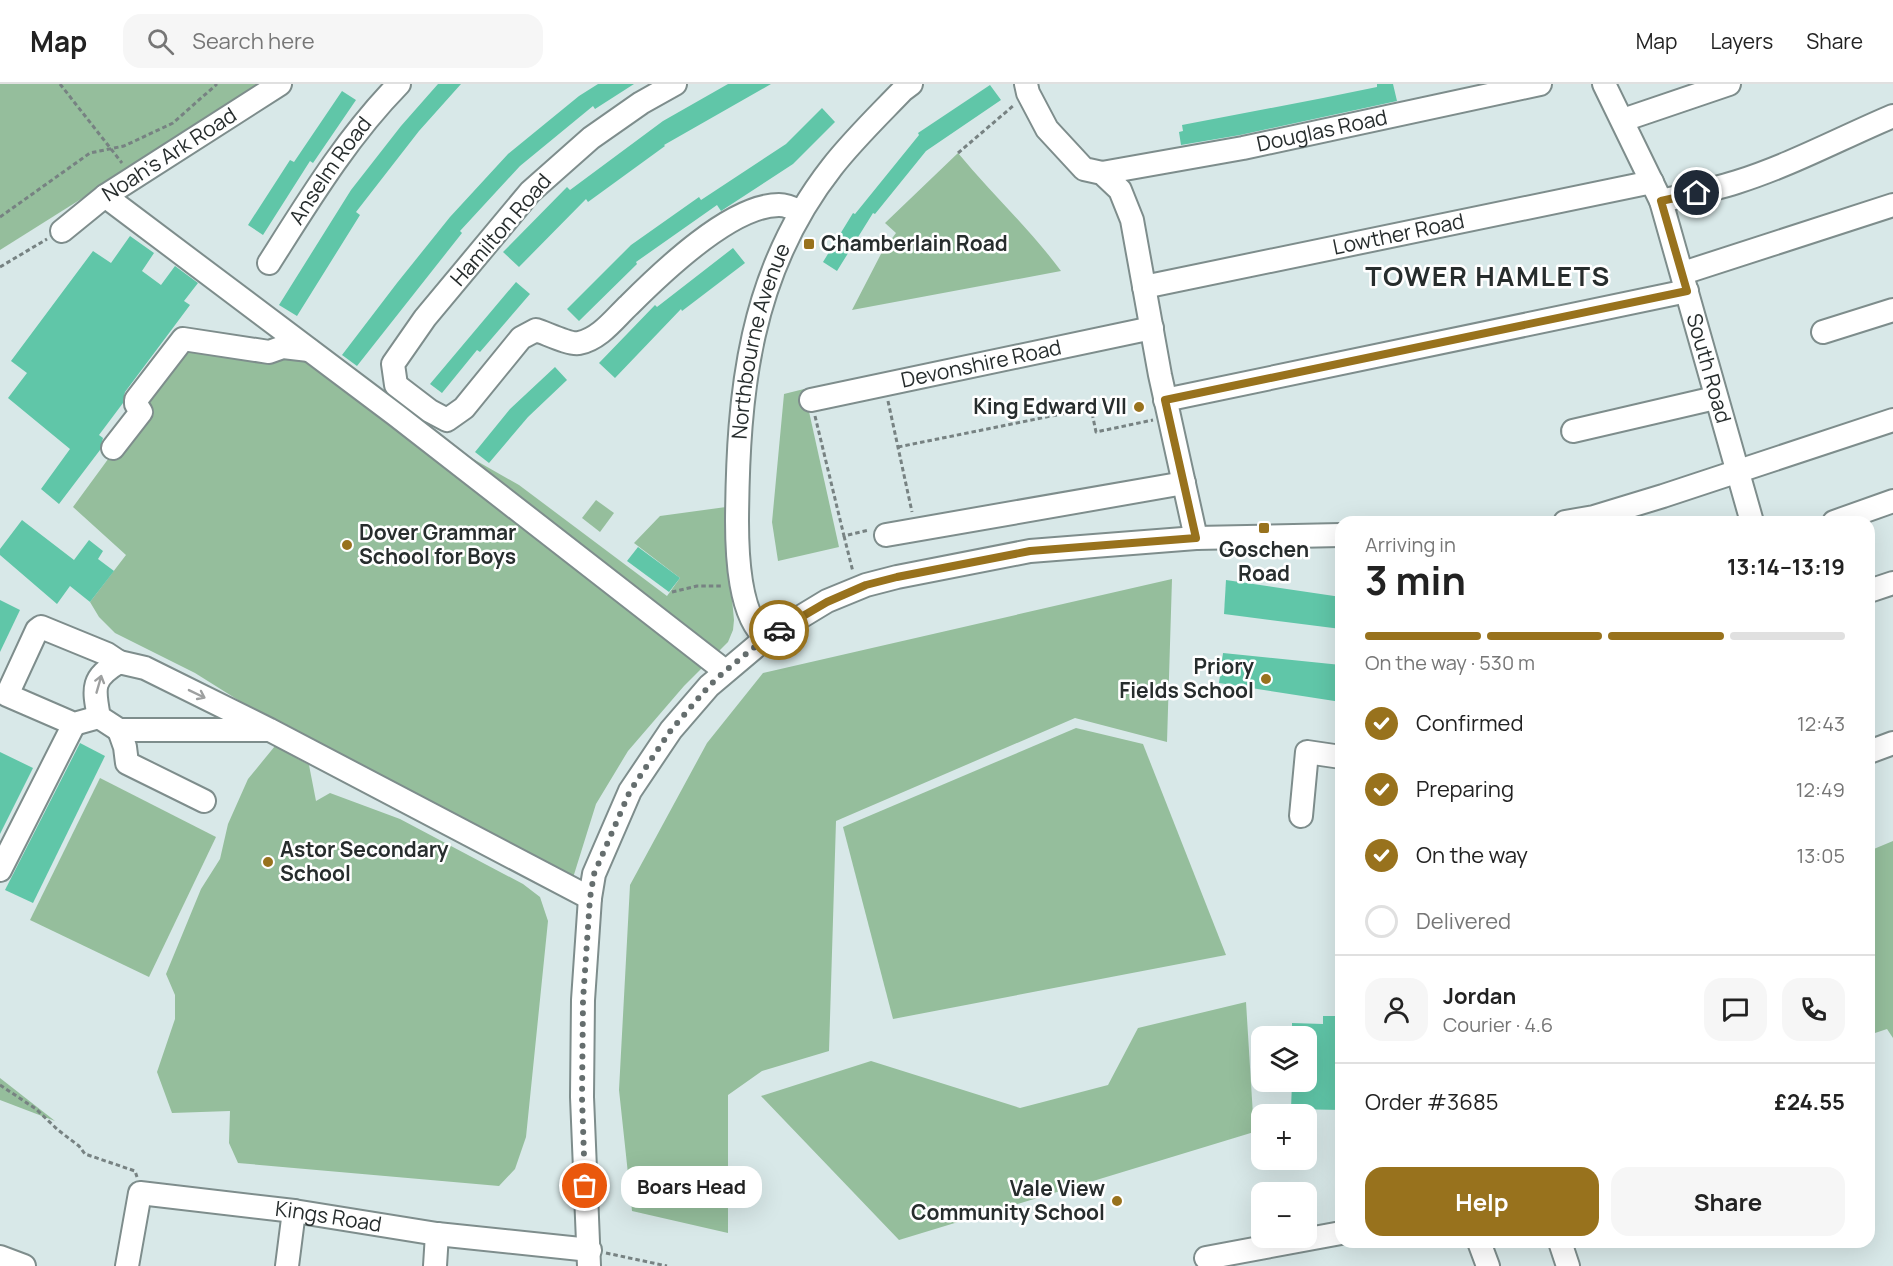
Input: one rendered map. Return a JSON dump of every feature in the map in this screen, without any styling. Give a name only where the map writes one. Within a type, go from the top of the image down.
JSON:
[{"type":"street","name":"Noah's Ark Road","points":[[62,231],[105,196],[280,84]]},
{"type":"street","name":"Anselm Road","points":[[268,263],[327,172],[372,112],[399,84]]},
{"type":"street","name":"Hamilton Road","points":[[675,84],[640,103],[591,138],[530,192],[425,318],[393,364],[396,385],[430,411],[447,420],[464,408],[521,338],[536,330],[578,344],[597,336],[661,273],[714,232],[764,207],[781,205],[801,212]]},
{"type":"street","name":"Northbourne Avenue","points":[[766,638],[750,619],[744,596],[737,540],[743,400],[751,339],[770,275],[801,212],[831,168],[859,135],[903,90],[912,84]]},
{"type":"street","name":"Douglas Road","points":[[1102,173],[1243,148],[1540,84]]},
{"type":"street","name":"South Road","points":[[1604,84],[1657,191],[1750,516]]},
{"type":"street","points":[[1623,120],[1729,84]]},
{"type":"street","points":[[1027,88],[1047,129],[1083,169],[1102,173],[1120,190],[1132,220],[1167,408],[1196,538]]},
{"type":"street","name":"Lowther Road","points":[[1144,287],[1657,191],[1736,183],[1808,155],[1893,116]]},
{"type":"street","points":[[105,196],[396,415],[725,671]]},
{"type":"street","points":[[1167,408],[1685,282],[1893,205]]},
{"type":"street","points":[[1823,332],[1893,310]]},
{"type":"street","name":"Devonshire Road","points":[[811,400],[1152,328]]},
{"type":"street","points":[[113,448],[141,412],[136,400],[183,339],[269,352],[283,347],[309,350]]},
{"type":"street","points":[[1573,431],[1715,398]]},
{"type":"street","points":[[1597,516],[1893,420]]},
{"type":"street","points":[[886,536],[1184,483]]},
{"type":"street","points":[[1851,516],[1893,501]]},
{"type":"street","points":[[589,1258],[582,1097],[583,1000],[590,898],[594,874],[630,791],[671,730],[709,686],[766,638],[827,602],[857,589],[897,577],[1030,551],[1196,538],[1335,535]]},
{"type":"street","points":[[1875,589],[1893,583]]},
{"type":"street","points":[[99,717],[74,724],[7,695],[37,630],[41,627],[107,654],[119,662],[145,668],[270,730],[590,898]]},
{"type":"street","points":[[119,662],[103,672],[97,681],[96,699],[99,717],[119,730],[270,730]]},
{"type":"street","points":[[0,870],[74,724]]},
{"type":"street","points":[[119,730],[125,747],[127,763],[204,801]]},
{"type":"street","points":[[1875,750],[1893,743]]},
{"type":"street","points":[[1301,816],[1307,752],[1335,756]]},
{"type":"street","name":"Kings Road","points":[[127,1266],[140,1193],[294,1211],[589,1258]]},
{"type":"street","points":[[287,1266],[294,1211]]},
{"type":"street","points":[[435,1266],[437,1234]]},
{"type":"street","points":[[1206,1258],[1335,1234]]},
{"type":"street","points":[[1481,1248],[1488,1266]]},
{"type":"street","points":[[1562,1248],[1568,1266]]},
{"type":"street","points":[[0,1257],[24,1266]]},
{"type":"path","points":[[60,84],[113,149]]},
{"type":"path","points":[[0,217],[90,153],[124,146],[173,123],[217,84]]},
{"type":"path","points":[[958,153],[1027,88]]},
{"type":"path","points":[[0,267],[62,231]]},
{"type":"path","points":[[884,384],[916,530]]},
{"type":"path","points":[[811,400],[857,589]]},
{"type":"path","points":[[898,447],[1091,408],[1096,432],[1167,408]]},
{"type":"path","points":[[844,537],[887,526],[886,536]]},
{"type":"path","points":[[672,592],[698,586],[730,584]]},
{"type":"path","points":[[0,1086],[36,1109],[79,1146],[85,1154],[135,1171]]},
{"type":"path","points":[[589,1258],[667,1266]]},
{"type":"green space","points":[[0,84],[264,84],[0,250]]},
{"type":"green space","points":[[958,153],[1061,271],[852,310],[882,252],[896,233],[885,223]]},
{"type":"green space","name":"Dover Grammar School for Boys","points":[[196,339],[309,350],[461,452],[519,485],[667,596],[680,578],[634,543],[660,516],[726,507],[733,630],[728,642],[684,686],[628,751],[596,804],[572,881],[262,715],[195,673],[115,633],[99,617],[90,602],[126,555],[73,507]]},
{"type":"green space","points":[[804,389],[839,547],[778,561],[772,522],[784,394]]},
{"type":"green space","points":[[596,500],[614,513],[600,532],[582,518]]},
{"type":"green space","points":[[1172,579],[1167,742],[1075,718],[836,821],[829,1051],[762,1071],[728,1095],[728,1233],[632,1211],[619,1090],[630,885],[707,743],[763,673]]},
{"type":"green space","points":[[1076,728],[1143,744],[1226,955],[893,1019],[843,827]]},
{"type":"green space","points":[[275,746],[309,765],[316,801],[330,793],[400,819],[523,884],[540,897],[548,921],[526,1137],[515,1169],[499,1186],[238,1163],[229,1143],[230,1111],[172,1113],[157,1072],[175,1019],[175,995],[166,974],[201,889],[220,859],[228,824],[248,779]]},
{"type":"green space","points":[[100,778],[216,837],[149,977],[30,920]]},
{"type":"green space","points":[[1893,841],[1893,1038],[1887,1029],[1875,1033],[1875,848]]},
{"type":"green space","points":[[1246,1002],[1252,1104],[1251,1133],[899,1240],[761,1096],[871,1061],[1020,1108],[1108,1085],[1138,1028]]},
{"type":"green space","points":[[0,1078],[55,1121],[0,1100]]},
{"type":"building","points":[[438,84],[461,84],[419,131],[356,212],[360,215],[297,316],[279,305],[351,190],[401,126]]},
{"type":"building","points":[[598,84],[634,84],[595,109],[593,106],[520,166],[460,231],[462,233],[357,366],[342,355],[450,217],[508,154],[579,96]]},
{"type":"building","points":[[728,84],[771,84],[664,145],[588,202],[586,199],[519,267],[503,252],[567,187],[570,190],[663,121]]},
{"type":"building","points":[[1377,84],[1393,84],[1397,101],[1240,135],[1181,145],[1179,132],[1183,131],[1182,125],[1377,87]]},
{"type":"building","points":[[990,85],[1001,100],[926,151],[875,214],[873,213],[837,271],[823,262],[853,213],[855,214],[919,135],[918,133]]},
{"type":"building","points":[[342,91],[356,100],[313,163],[310,161],[263,235],[248,225],[290,160],[294,162]]},
{"type":"building","points":[[822,108],[835,122],[793,164],[721,211],[717,205],[636,262],[637,264],[579,321],[567,309],[631,245],[699,197],[701,200],[786,144]]},
{"type":"building","points":[[130,236],[154,253],[142,271],[161,285],[175,266],[198,283],[184,301],[190,305],[125,392],[123,403],[99,435],[103,438],[100,450],[59,504],[41,489],[70,449],[8,398],[27,373],[11,361],[93,251],[111,263]]},
{"type":"building","points":[[733,248],[745,263],[682,311],[681,309],[615,378],[599,363],[655,305],[657,307]]},
{"type":"building","points":[[516,282],[530,294],[480,352],[477,350],[442,393],[430,384]]},
{"type":"building","points":[[555,367],[567,380],[528,417],[489,463],[475,452],[510,409]]},
{"type":"building","points":[[22,520],[74,560],[89,540],[103,551],[98,559],[114,571],[90,602],[70,586],[57,604],[0,555],[0,549]]},
{"type":"building","points":[[638,547],[680,578],[669,592],[627,561]]},
{"type":"building","points":[[1226,580],[1335,596],[1335,628],[1224,614]]},
{"type":"building","points":[[0,600],[20,610],[0,652]]},
{"type":"building","points":[[1223,653],[1335,664],[1335,701],[1219,683]]},
{"type":"building","points":[[80,743],[105,756],[33,903],[5,890]]},
{"type":"building","points":[[0,752],[33,768],[0,834]]},
{"type":"building","points":[[1323,1016],[1335,1016],[1335,1110],[1317,1110],[1317,1104],[1291,1104],[1292,1092],[1317,1092],[1317,1026],[1292,1026],[1292,1023],[1323,1024]]},
{"type":"way so far","points":[[585,1186],[582,1097],[583,1000],[590,898],[594,874],[630,791],[671,730],[725,671],[779,630]]},
{"type":"place","name":"Chamberlain Road","points":[[809,244]]},
{"type":"place","name":"King Edward VII","points":[[1139,407]]},
{"type":"place","name":"Goschen Road","points":[[1264,528]]},
{"type":"place","name":"Dover Grammar School for Boys","points":[[347,545]]},
{"type":"place","name":"Priory Fields School","points":[[1266,679]]},
{"type":"place","name":"Astor Secondary School","points":[[268,862]]},
{"type":"place","name":"Boars Head","points":[[585,1186]]},
{"type":"place","name":"Vale View Community School","points":[[1117,1201]]},
{"type":"district","name":"TOWER HAMLETS","points":[[1488,277]]},
{"type":"route","points":[[779,630],[827,602],[866,585],[897,577],[1030,551],[1196,538],[1165,400],[1687,291],[1661,201],[1697,193]]}]
